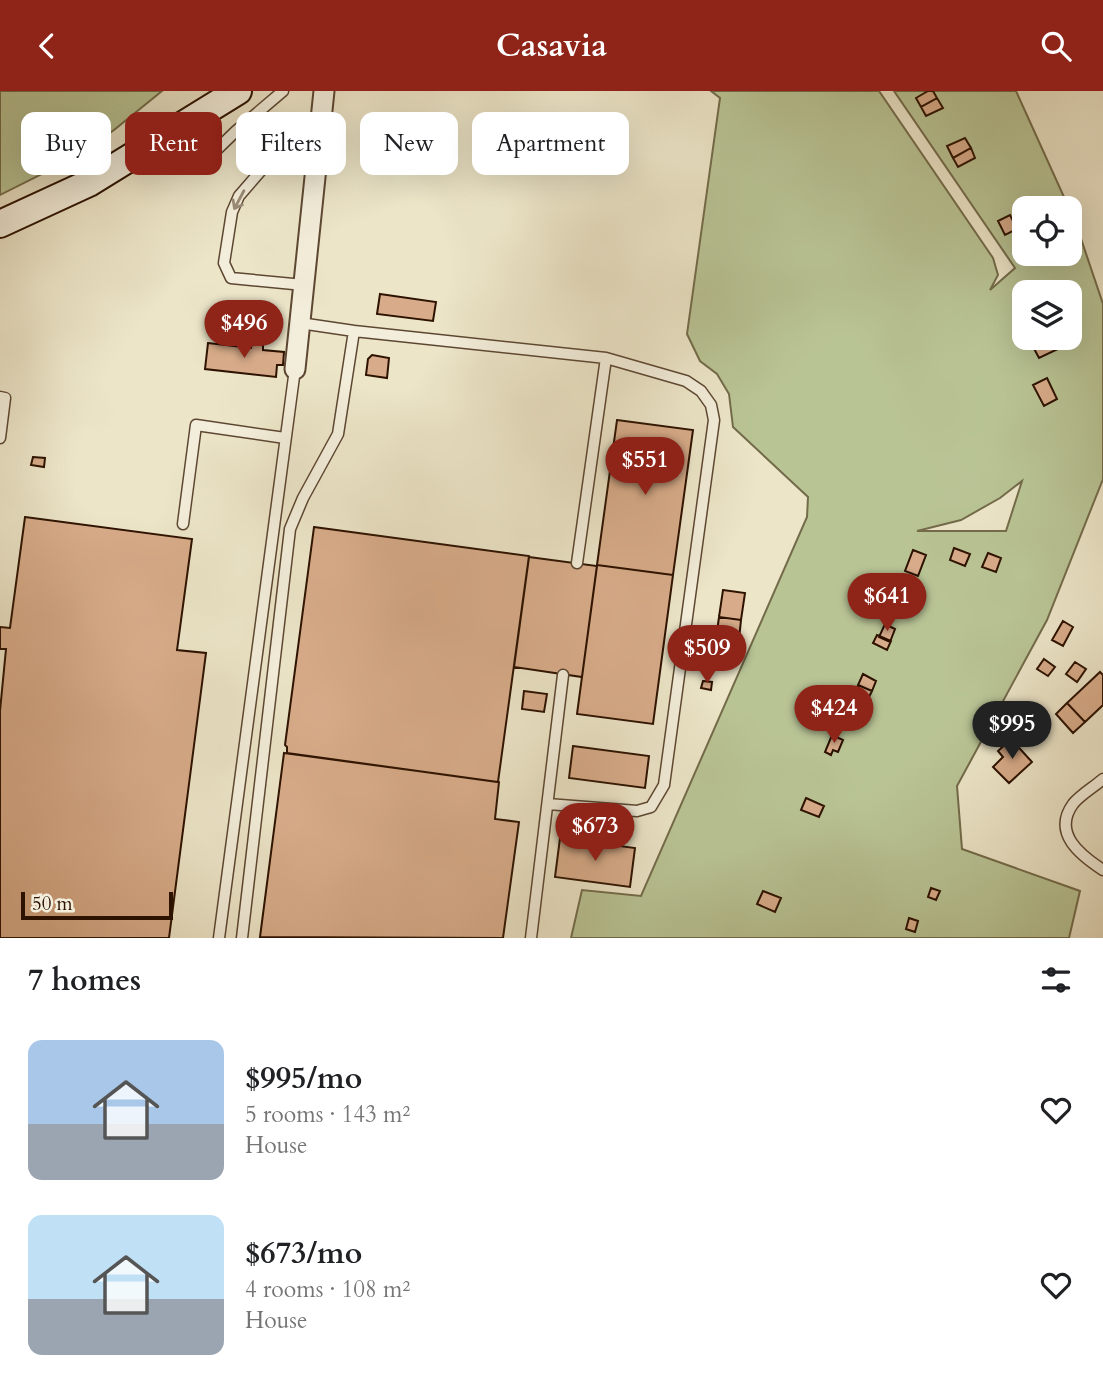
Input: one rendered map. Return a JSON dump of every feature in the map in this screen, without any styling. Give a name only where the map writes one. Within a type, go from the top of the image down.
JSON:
[{"type":"main road","points":[[0,224],[89,183],[238,91]]},
{"type":"street","points":[[322,112],[324,91]]},
{"type":"street","points":[[295,369],[316,175]]},
{"type":"lane","points":[[222,145],[283,91]]},
{"type":"lane","points":[[257,175],[239,196],[232,212],[224,263],[231,278],[304,285]]},
{"type":"lane","points":[[300,323],[606,358],[686,381],[701,391],[711,405],[714,420],[664,785],[650,807],[637,811],[548,804]]},
{"type":"lane","points":[[242,938],[290,529],[303,498],[338,434],[354,331]]},
{"type":"lane","points":[[577,563],[606,358]]},
{"type":"lane","points":[[219,938],[275,535],[295,369]]},
{"type":"lane","points":[[0,397],[5,398],[0,438]]},
{"type":"lane","points":[[183,524],[196,425],[285,438]]},
{"type":"lane","points":[[531,938],[564,674]]},
{"type":"lane","points":[[1103,779],[1073,803],[1065,821],[1068,840],[1080,854],[1103,870]]},
{"type":"green space","points":[[0,91],[162,91],[136,112],[125,112],[125,121],[111,132],[111,112],[21,112],[21,175],[40,175],[0,195]]},
{"type":"green space","points":[[711,91],[879,91],[993,258],[998,275],[990,290],[1015,268],[1014,266],[1082,266],[1082,242],[1103,304],[1103,479],[1047,620],[957,786],[962,849],[1080,891],[1069,938],[571,938],[582,890],[641,896],[807,517],[808,497],[733,427],[729,394],[717,374],[700,361],[687,334],[720,98]],"holes":[[[1022,481],[1006,531],[917,531],[961,520],[1000,498]]]},
{"type":"green space","points":[[894,91],[1016,91],[1064,196],[1012,196],[1012,264]]},
{"type":"building","points":[[933,91],[937,98],[921,107],[916,98]]},
{"type":"building","points":[[937,98],[943,108],[926,116],[921,107]]},
{"type":"building","points":[[965,138],[971,148],[953,158],[947,146]]},
{"type":"building","points":[[971,148],[975,158],[958,167],[953,158]]},
{"type":"building","points":[[1010,215],[1012,232],[1005,235],[998,221]]},
{"type":"building","points":[[380,294],[436,302],[433,321],[377,314]]},
{"type":"building","points":[[208,343],[251,348],[252,344],[263,345],[263,350],[284,352],[283,365],[277,365],[276,377],[205,369]]},
{"type":"building","points":[[1035,350],[1056,350],[1039,358]]},
{"type":"building","points":[[372,355],[389,358],[387,378],[366,375],[368,359]]},
{"type":"building","points":[[1047,378],[1057,399],[1044,406],[1033,385]]},
{"type":"building","points":[[617,420],[693,430],[673,575],[597,565]]},
{"type":"building","points":[[33,457],[45,458],[44,467],[31,465]]},
{"type":"building","points":[[25,517],[192,539],[177,650],[206,653],[169,938],[0,938],[0,711],[6,649],[0,649],[0,627],[10,628]]},
{"type":"building","points":[[314,527],[529,556],[498,782],[287,753],[285,745]]},
{"type":"building","points":[[954,548],[970,554],[965,566],[950,560]]},
{"type":"building","points":[[913,550],[926,555],[918,576],[905,571]]},
{"type":"building","points":[[988,553],[1001,558],[996,572],[982,567]]},
{"type":"building","points":[[529,557],[597,566],[582,677],[514,667]]},
{"type":"building","points":[[597,565],[673,575],[653,724],[577,714]]},
{"type":"building","points":[[723,590],[745,593],[741,620],[719,617]]},
{"type":"building","points":[[719,617],[741,620],[737,657],[714,654]]},
{"type":"building","points":[[1063,621],[1073,627],[1063,646],[1052,640]]},
{"type":"building","points":[[885,624],[895,629],[890,642],[879,637]]},
{"type":"building","points":[[877,635],[891,641],[887,650],[873,643]]},
{"type":"building","points":[[1044,659],[1055,667],[1048,676],[1037,669]]},
{"type":"building","points":[[1075,662],[1086,669],[1077,682],[1066,674]]},
{"type":"building","points":[[1100,672],[1103,675],[1103,705],[1085,722],[1067,703]]},
{"type":"building","points":[[863,674],[876,681],[872,691],[858,685]]},
{"type":"building","points":[[703,681],[712,682],[711,690],[701,688]]},
{"type":"building","points":[[858,685],[872,691],[867,701],[854,695]]},
{"type":"building","points":[[524,691],[547,694],[544,712],[522,709]]},
{"type":"building","points":[[1067,703],[1085,722],[1073,733],[1056,714]]},
{"type":"building","points":[[832,735],[843,740],[838,752],[833,750],[831,755],[825,752]]},
{"type":"building","points":[[1011,739],[1032,762],[1009,783],[993,767],[1003,757],[998,751]]},
{"type":"building","points":[[573,746],[649,756],[645,788],[569,778]]},
{"type":"building","points":[[284,753],[499,782],[495,819],[519,822],[503,938],[260,937]]},
{"type":"building","points":[[806,798],[824,806],[819,817],[801,810]]},
{"type":"building","points":[[560,838],[635,848],[630,887],[555,877]]},
{"type":"building","points":[[931,888],[940,891],[936,900],[928,897]]},
{"type":"building","points":[[763,891],[781,898],[775,912],[757,904]]},
{"type":"building","points":[[909,918],[918,921],[915,932],[906,929]]}]
